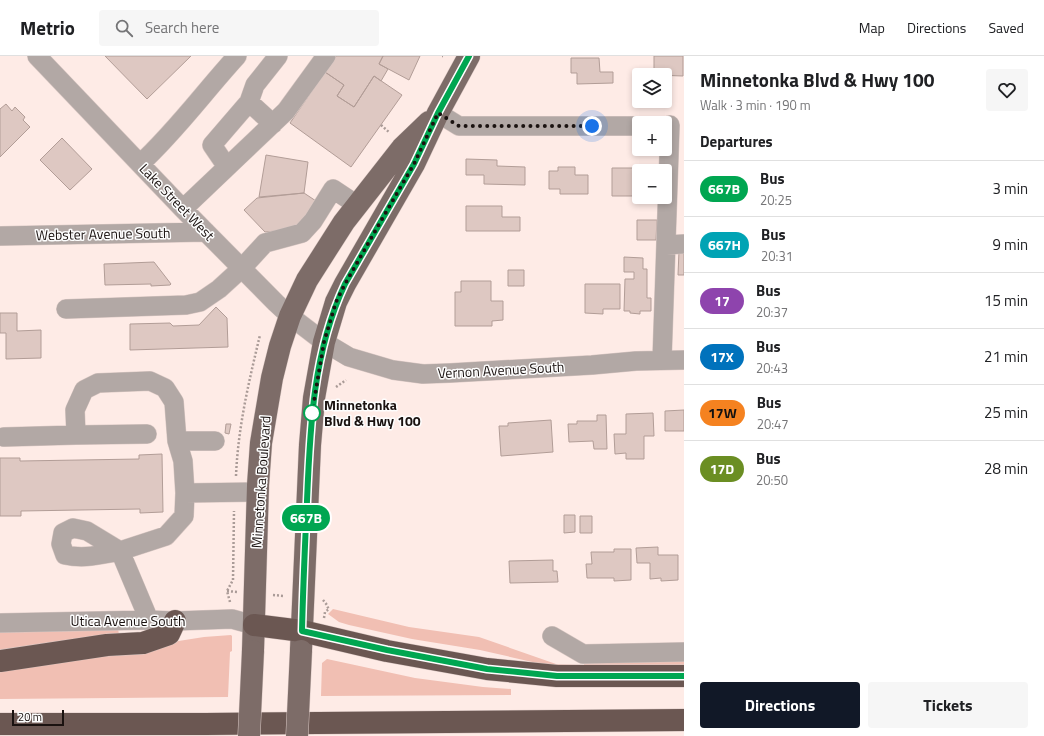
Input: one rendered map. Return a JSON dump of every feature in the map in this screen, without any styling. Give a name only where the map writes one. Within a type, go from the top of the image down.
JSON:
[{"type":"highway","points":[[0,661],[107,645],[143,643],[169,634],[175,621]]},
{"type":"highway","points":[[254,625],[301,641],[387,650],[487,669],[557,676],[684,676]]},
{"type":"highway","points":[[0,724],[213,724],[684,720]]},
{"type":"main road","name":"Minnetonka Boulevard","points":[[296,736],[310,445],[314,398],[324,342],[336,302],[345,284],[414,164],[438,113],[469,56]]},
{"type":"main road","name":"Minnetonka Boulevard","points":[[249,736],[261,443],[280,346],[290,316],[307,280],[344,222],[402,148],[438,113]]},
{"type":"street","name":"Lake Street West","points":[[37,56],[183,209],[290,316],[324,342]]},
{"type":"street","points":[[140,164],[185,118],[237,56]]},
{"type":"street","points":[[227,167],[212,145],[249,102],[255,85],[278,56]]},
{"type":"street","points":[[183,209],[286,111],[326,56]]},
{"type":"street","points":[[249,102],[273,124]]},
{"type":"street","points":[[438,113],[459,126],[632,126]]},
{"type":"street","points":[[662,360],[675,244],[673,125]]},
{"type":"street","points":[[66,309],[186,305],[200,302],[219,289],[242,268],[265,243],[302,233],[313,221],[333,190],[357,205]]},
{"type":"street","name":"Webster Avenue South","points":[[0,236],[206,232]]},
{"type":"street","name":"Vernon Avenue South","points":[[324,342],[349,357],[393,370],[423,374],[592,365],[636,361],[684,360]]},
{"type":"street","points":[[76,435],[75,410],[84,390],[98,382],[150,381],[165,388],[174,402],[177,441],[183,461],[185,493],[184,516],[166,536],[120,551],[149,620]]},
{"type":"street","points":[[4,437],[147,434]]},
{"type":"street","points":[[177,441],[215,441]]},
{"type":"street","points":[[185,493],[259,492]]},
{"type":"street","name":"Utica Avenue South","points":[[1,621],[175,621],[232,619],[254,625]]},
{"type":"street","points":[[552,636],[582,654],[684,652]]},
{"type":"path","points":[[381,125],[394,136]]},
{"type":"shaded area","points":[[333,609],[409,627],[479,637],[556,664],[584,665],[584,662],[684,662],[684,666],[563,669],[480,650],[412,639],[349,625],[339,622],[328,614]]},
{"type":"shaded area","points":[[118,627],[119,636],[0,654],[0,631]]},
{"type":"shaded area","points":[[231,635],[232,651],[230,652],[228,697],[0,699],[0,669],[204,637]]},
{"type":"shaded area","points":[[327,659],[415,678],[483,687],[511,689],[511,695],[321,696],[322,663]]},
{"type":"building","points":[[105,56],[191,56],[147,99]]},
{"type":"building","points":[[336,56],[383,56],[379,64],[388,69],[381,81],[374,76],[354,107],[337,96],[344,85],[325,72]]},
{"type":"building","points":[[383,56],[420,56],[409,80],[379,64]]},
{"type":"building","points":[[654,56],[683,56],[683,76],[672,76],[672,68],[654,68]]},
{"type":"building","points":[[571,58],[599,58],[600,72],[613,72],[613,83],[577,84],[577,73],[571,73]]},
{"type":"building","points":[[325,72],[344,85],[337,96],[354,107],[374,76],[402,95],[351,167],[290,123]]},
{"type":"building","points":[[6,104],[12,111],[15,107],[25,117],[23,120],[30,127],[0,157],[0,109]]},
{"type":"building","points":[[62,138],[92,169],[70,190],[40,160]]},
{"type":"building","points":[[266,155],[308,162],[304,193],[259,197]]},
{"type":"building","points":[[466,159],[497,160],[497,166],[525,167],[525,185],[484,184],[484,175],[466,175]]},
{"type":"building","points":[[558,167],[575,167],[575,175],[588,175],[588,194],[560,194],[560,189],[549,189],[549,171],[558,171]]},
{"type":"building","points":[[612,168],[632,168],[632,196],[612,196]]},
{"type":"building","points":[[304,193],[319,203],[300,229],[265,232],[244,210],[257,198]]},
{"type":"building","points":[[466,206],[502,206],[502,217],[520,217],[520,231],[466,231]]},
{"type":"building","points":[[637,220],[657,220],[656,240],[637,240]]},
{"type":"building","points":[[679,251],[684,251],[684,275],[678,275]]},
{"type":"building","points":[[624,257],[643,258],[643,269],[647,269],[647,298],[651,298],[651,311],[640,311],[640,314],[624,311],[625,279],[634,279],[634,272],[624,272]]},
{"type":"building","points":[[154,262],[171,284],[170,285],[105,285],[104,264]]},
{"type":"building","points":[[508,270],[524,270],[524,286],[508,286]]},
{"type":"building","points":[[461,281],[491,281],[491,301],[503,301],[503,320],[492,321],[492,326],[455,326],[455,292],[461,292]]},
{"type":"building","points":[[585,284],[620,284],[620,309],[603,309],[603,314],[585,313]]},
{"type":"building","points":[[216,307],[227,318],[228,347],[130,350],[130,324],[170,323],[173,326],[199,325]]},
{"type":"building","points":[[0,313],[17,313],[17,331],[41,330],[41,358],[6,359],[6,333],[0,333]]},
{"type":"building","points":[[684,410],[684,431],[665,431],[665,411]]},
{"type":"building","points":[[653,413],[654,436],[644,436],[644,459],[626,459],[626,453],[615,454],[614,434],[626,434],[626,414]]},
{"type":"building","points":[[597,415],[606,415],[607,449],[594,449],[593,441],[569,442],[568,424],[577,424],[577,421],[597,421]]},
{"type":"building","points":[[551,420],[553,452],[501,456],[499,426],[508,426],[508,423]]},
{"type":"building","points":[[226,424],[231,424],[229,434],[225,433]]},
{"type":"building","points":[[162,454],[163,512],[140,513],[140,509],[21,511],[21,516],[0,516],[0,458],[20,458],[20,461],[139,459],[139,455]]},
{"type":"building","points":[[564,515],[575,515],[575,532],[564,533]]},
{"type":"building","points":[[580,516],[592,516],[592,533],[580,533]]},
{"type":"building","points":[[658,547],[658,555],[678,555],[678,580],[661,581],[661,578],[650,579],[650,563],[637,563],[636,548]]},
{"type":"building","points":[[614,549],[631,549],[631,580],[614,581],[614,578],[587,578],[586,564],[592,564],[591,552],[614,552]]},
{"type":"building","points":[[553,560],[553,571],[557,571],[558,582],[510,583],[509,561]]},
{"type":"bus line","name":"667B","points":[[469,56],[438,113],[414,164],[345,284],[336,302],[324,342],[314,398],[310,445],[302,631],[387,650],[487,669],[557,676],[684,676]]},
{"type":"place","name":"Minnetonka Blvd & Hwy 100","points":[[312,413]]},
{"type":"route","points":[[312,413],[324,342],[336,302],[414,164],[438,113],[459,126],[592,126]]}]
